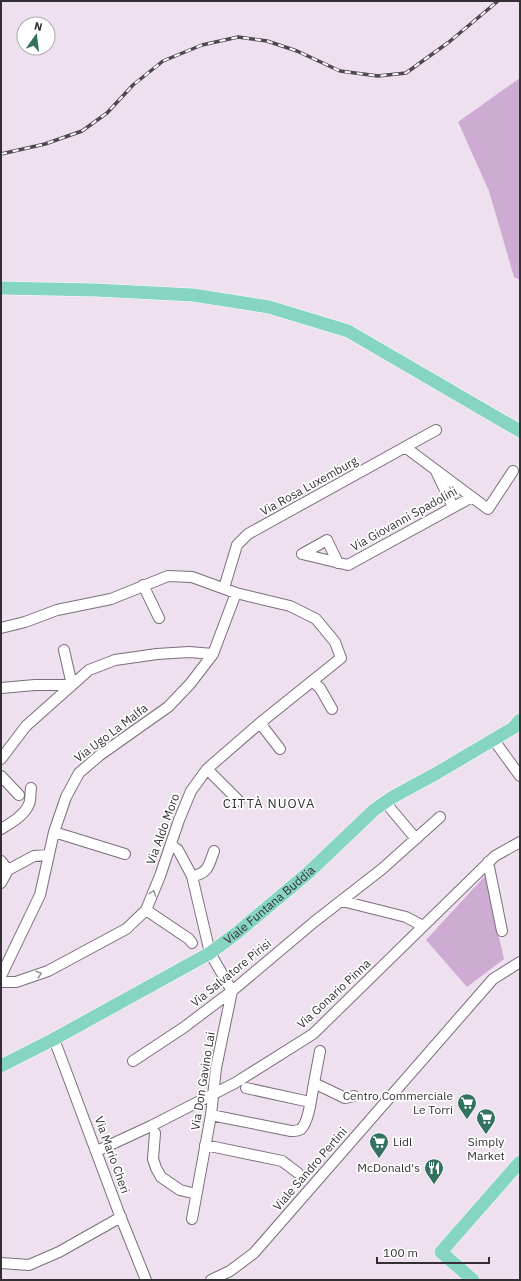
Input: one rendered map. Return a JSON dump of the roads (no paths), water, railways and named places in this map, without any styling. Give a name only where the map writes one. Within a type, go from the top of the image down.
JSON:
[{"type":"main road","points":[[1,288],[95,290],[193,295],[269,307],[348,331],[516,429]]},
{"type":"main road","name":"Viale Funtana Buddia","points":[[1,1066],[54,1039],[210,953],[238,932],[308,873],[374,810],[512,728],[520,720]]},
{"type":"main road","points":[[473,1280],[441,1252],[520,1162]]},
{"type":"street","name":"Via Rosa Luxemburg","points":[[224,588],[237,545],[248,534],[436,430]]},
{"type":"street","points":[[405,447],[488,509],[513,472]]},
{"type":"street","points":[[435,469],[453,507]]},
{"type":"street","name":"Via Giovanni Spadolini","points":[[338,563],[327,540],[302,554],[338,563],[348,565],[472,497]]},
{"type":"street","points":[[1,628],[25,622],[57,610],[111,599],[168,576],[192,578],[236,593]]},
{"type":"street","points":[[143,585],[159,618]]},
{"type":"street","name":"Via Ugo La Malfa","points":[[1,976],[40,895],[54,832],[66,797],[79,773],[100,755],[168,707],[190,684],[213,654],[236,593]]},
{"type":"street","name":"Via Aldo Moro","points":[[1,982],[16,982],[48,971],[126,929],[146,910],[191,791],[207,769],[260,723],[341,658],[335,642],[316,619],[290,606],[236,593]]},
{"type":"street","points":[[64,650],[72,685]]},
{"type":"street","points":[[1,759],[26,726],[90,670],[115,660],[189,652],[213,654]]},
{"type":"street","points":[[312,681],[320,688],[332,709]]},
{"type":"street","points":[[1,688],[35,685],[72,685]]},
{"type":"street","points":[[42,686],[51,691],[56,701]]},
{"type":"street","points":[[260,723],[280,749]]},
{"type":"street","points":[[493,739],[520,776]]},
{"type":"street","points":[[207,769],[238,801]]},
{"type":"street","points":[[1,776],[19,795]]},
{"type":"street","points":[[1,829],[12,823],[25,811],[30,803],[31,788]]},
{"type":"street","points":[[386,802],[416,839]]},
{"type":"street","name":"Via Salvatore Pirisi","points":[[133,1061],[183,1028],[232,991],[382,869],[440,817]]},
{"type":"street","points":[[54,832],[125,854]]},
{"type":"street","name":"Via Gonario Pinna","points":[[97,1151],[151,1126],[253,1072],[313,1034],[488,862],[495,856],[520,842]]},
{"type":"street","points":[[171,845],[178,850],[192,876],[210,953],[232,991]]},
{"type":"street","points":[[192,876],[200,875],[206,870],[214,851]]},
{"type":"street","points":[[1,883],[8,870],[34,856],[48,855]]},
{"type":"street","points":[[1,861],[8,870]]},
{"type":"street","points":[[488,862],[502,932]]},
{"type":"street","points":[[342,901],[406,917],[423,926]]},
{"type":"street","points":[[146,910],[189,939],[192,943]]},
{"type":"street","name":"Viale Sandro Pertini","points":[[211,1280],[230,1272],[254,1253],[494,979],[520,962]]},
{"type":"street","name":"Via Don Gavino Lai","points":[[192,1218],[211,1115],[216,1068],[232,991]]},
{"type":"street","name":"Via Mario Cheri","points":[[54,1039],[146,1280]]},
{"type":"street","points":[[211,1115],[297,1131],[306,1121],[320,1051]]},
{"type":"street","points":[[314,1083],[345,1098],[354,1096]]},
{"type":"street","points":[[246,1088],[310,1102]]},
{"type":"street","points":[[155,1133],[153,1159],[161,1177],[180,1190],[196,1194]]},
{"type":"street","points":[[206,1145],[282,1161],[298,1173]]},
{"type":"street","points":[[1,1263],[29,1265],[59,1252],[121,1217]]},
{"type":"railway","points":[[1,154],[45,144],[82,131],[107,113],[133,85],[163,61],[202,45],[238,37],[267,41],[297,51],[340,71],[378,76],[406,73],[449,42],[498,1]]},
{"type":"place","name":"Centro Commerciale Le Torri","points":[[467,1120]]},
{"type":"place","name":"Simply Market","points":[[486,1135]]},
{"type":"place","name":"Lidl","points":[[379,1159]]},
{"type":"place","name":"McDonald's","points":[[434,1185]]},
{"type":"district","name":"CITTÀ NUOVA","points":[[269,803]]}]
